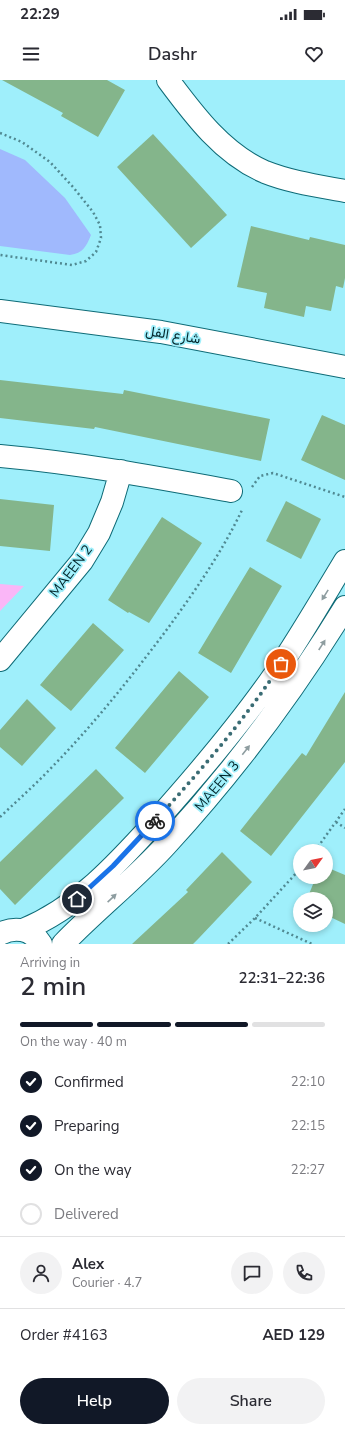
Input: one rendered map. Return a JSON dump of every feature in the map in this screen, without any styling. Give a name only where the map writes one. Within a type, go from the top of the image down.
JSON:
[{"type":"street","points":[[168,80],[184,90],[214,137],[247,163],[282,178],[345,191]]},
{"type":"street","name":"شارع الفل","points":[[0,310],[161,332],[345,367]]},
{"type":"street","points":[[0,456],[60,462],[121,471],[242,496]]},
{"type":"street","name":"MAEEN 2","points":[[0,660],[82,561],[102,527],[112,502],[121,471]]},
{"type":"street","name":"MAEEN 3","points":[[0,934],[14,929],[23,930],[51,917],[77,899],[113,866],[181,793],[218,749],[274,674],[345,561]]},
{"type":"street","name":"MAEEN 3","points":[[63,944],[130,882],[166,845],[233,768],[294,686],[345,607]]},
{"type":"street","points":[[23,930],[32,934],[41,944]]},
{"type":"path","points":[[0,133],[22,142],[50,162],[93,212],[100,224],[101,238],[96,252],[86,261],[72,265],[0,255]]},
{"type":"path","points":[[0,817],[53,766],[100,714],[145,659],[187,602],[226,541],[242,496],[255,480],[266,473],[273,473],[345,497]]},
{"type":"path","points":[[320,844],[345,809]]},
{"type":"path","points":[[336,822],[345,828]]},
{"type":"path","points":[[228,944],[255,918],[293,876]]},
{"type":"path","points":[[255,918],[312,944]]},
{"type":"shaded area","points":[[0,584],[24,586],[0,611]]},
{"type":"water","points":[[0,149],[25,160],[65,198],[91,235],[86,246],[81,251],[70,255],[0,246]]},
{"type":"building","points":[[2,80],[107,80],[125,90],[98,137],[61,116],[63,113]]},
{"type":"building","points":[[153,134],[227,215],[191,248],[117,167]]},
{"type":"building","points":[[251,226],[309,240],[310,237],[345,245],[345,278],[343,288],[336,286],[331,311],[306,306],[304,317],[264,308],[267,293],[237,287]]},
{"type":"building","points":[[0,380],[123,394],[124,390],[270,419],[261,461],[95,427],[94,429],[0,418]]},
{"type":"building","points":[[322,415],[345,425],[345,480],[301,460]]},
{"type":"building","points":[[0,499],[54,505],[50,551],[0,546]]},
{"type":"building","points":[[286,501],[321,519],[301,559],[266,541]]},
{"type":"building","points":[[162,517],[202,543],[149,623],[129,612],[128,613],[108,600]]},
{"type":"building","points":[[250,567],[282,586],[231,673],[198,653]]},
{"type":"building","points":[[93,623],[124,650],[71,711],[40,685]]},
{"type":"building","points":[[179,671],[209,697],[145,773],[115,748]]},
{"type":"building","points":[[345,692],[345,762],[271,856],[240,831],[302,753],[306,756]]},
{"type":"building","points":[[27,699],[56,728],[22,766],[0,747],[0,730]]},
{"type":"building","points":[[96,769],[124,798],[15,905],[0,889],[0,862]]},
{"type":"building","points":[[222,852],[252,882],[199,938],[193,944],[132,944],[188,892],[186,890]]},
{"type":"building","points":[[333,870],[345,875],[345,924],[333,918],[333,892],[310,892],[313,884],[333,884]]},
{"type":"way so far","points":[[155,821],[214,755],[245,715],[281,664]]},
{"type":"route","points":[[77,899],[113,866],[155,821]]}]
